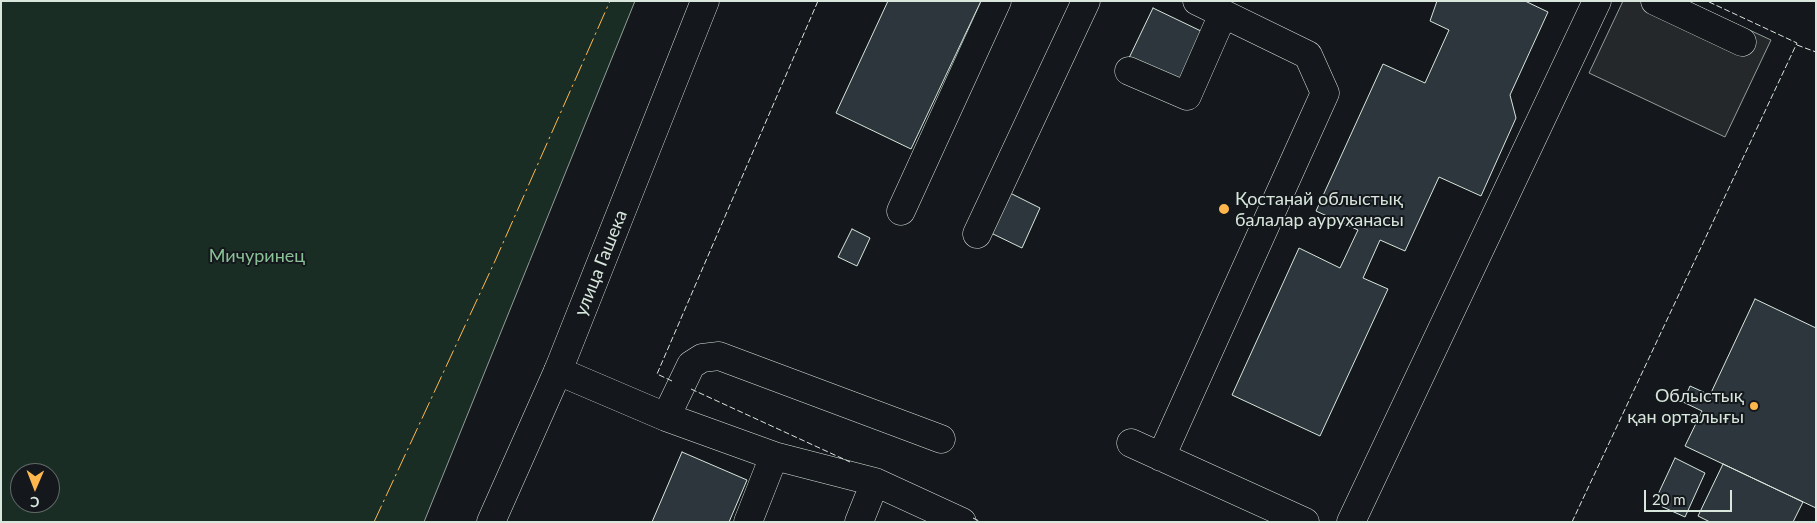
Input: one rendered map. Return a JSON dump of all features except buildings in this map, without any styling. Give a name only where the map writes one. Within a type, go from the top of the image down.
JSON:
[{"type":"main road","name":"улица Гашека","points":[[492,522],[558,372],[705,1]]},
{"type":"main road","points":[[901,211],[997,1]]},
{"type":"main road","points":[[977,234],[1086,1]]},
{"type":"main road","points":[[1161,457],[1325,93],[1308,55],[1197,1]]},
{"type":"main road","points":[[1351,522],[1597,1]]},
{"type":"main road","points":[[1655,1],[1742,42]]},
{"type":"main road","points":[[1129,71],[1186,96],[1223,14]]},
{"type":"main road","points":[[666,417],[691,366],[702,358],[720,356],[941,439]]},
{"type":"main road","points":[[558,372],[666,417],[774,456],[875,482],[962,522]]},
{"type":"main road","points":[[1130,443],[1305,522]]},
{"type":"main road","points":[[748,522],[774,456]]},
{"type":"main road","points":[[860,522],[875,482]]},
{"type":"green space","name":"Мичуринец","points":[[1,1],[635,1],[424,522],[1,522]]},
{"type":"shaded area","points":[[1623,1],[1687,1],[1771,40],[1725,137],[1589,73]]},
{"type":"fence","points":[[672,381],[657,374],[818,1]]},
{"type":"fence","points":[[1572,522],[1797,43],[1707,1]]},
{"type":"fence","points":[[1797,45],[1816,52]]},
{"type":"fence","points":[[691,389],[850,462]]},
{"type":"fence","points":[[973,518],[981,522]]},
{"type":"power","points":[[374,522],[495,261],[610,1]]},
{"type":"place","name":"Қостанай облыстық балалар ауруханасы","points":[[1224,209]]},
{"type":"place","name":"Облыстық қан орталығы","points":[[1754,406]]}]
